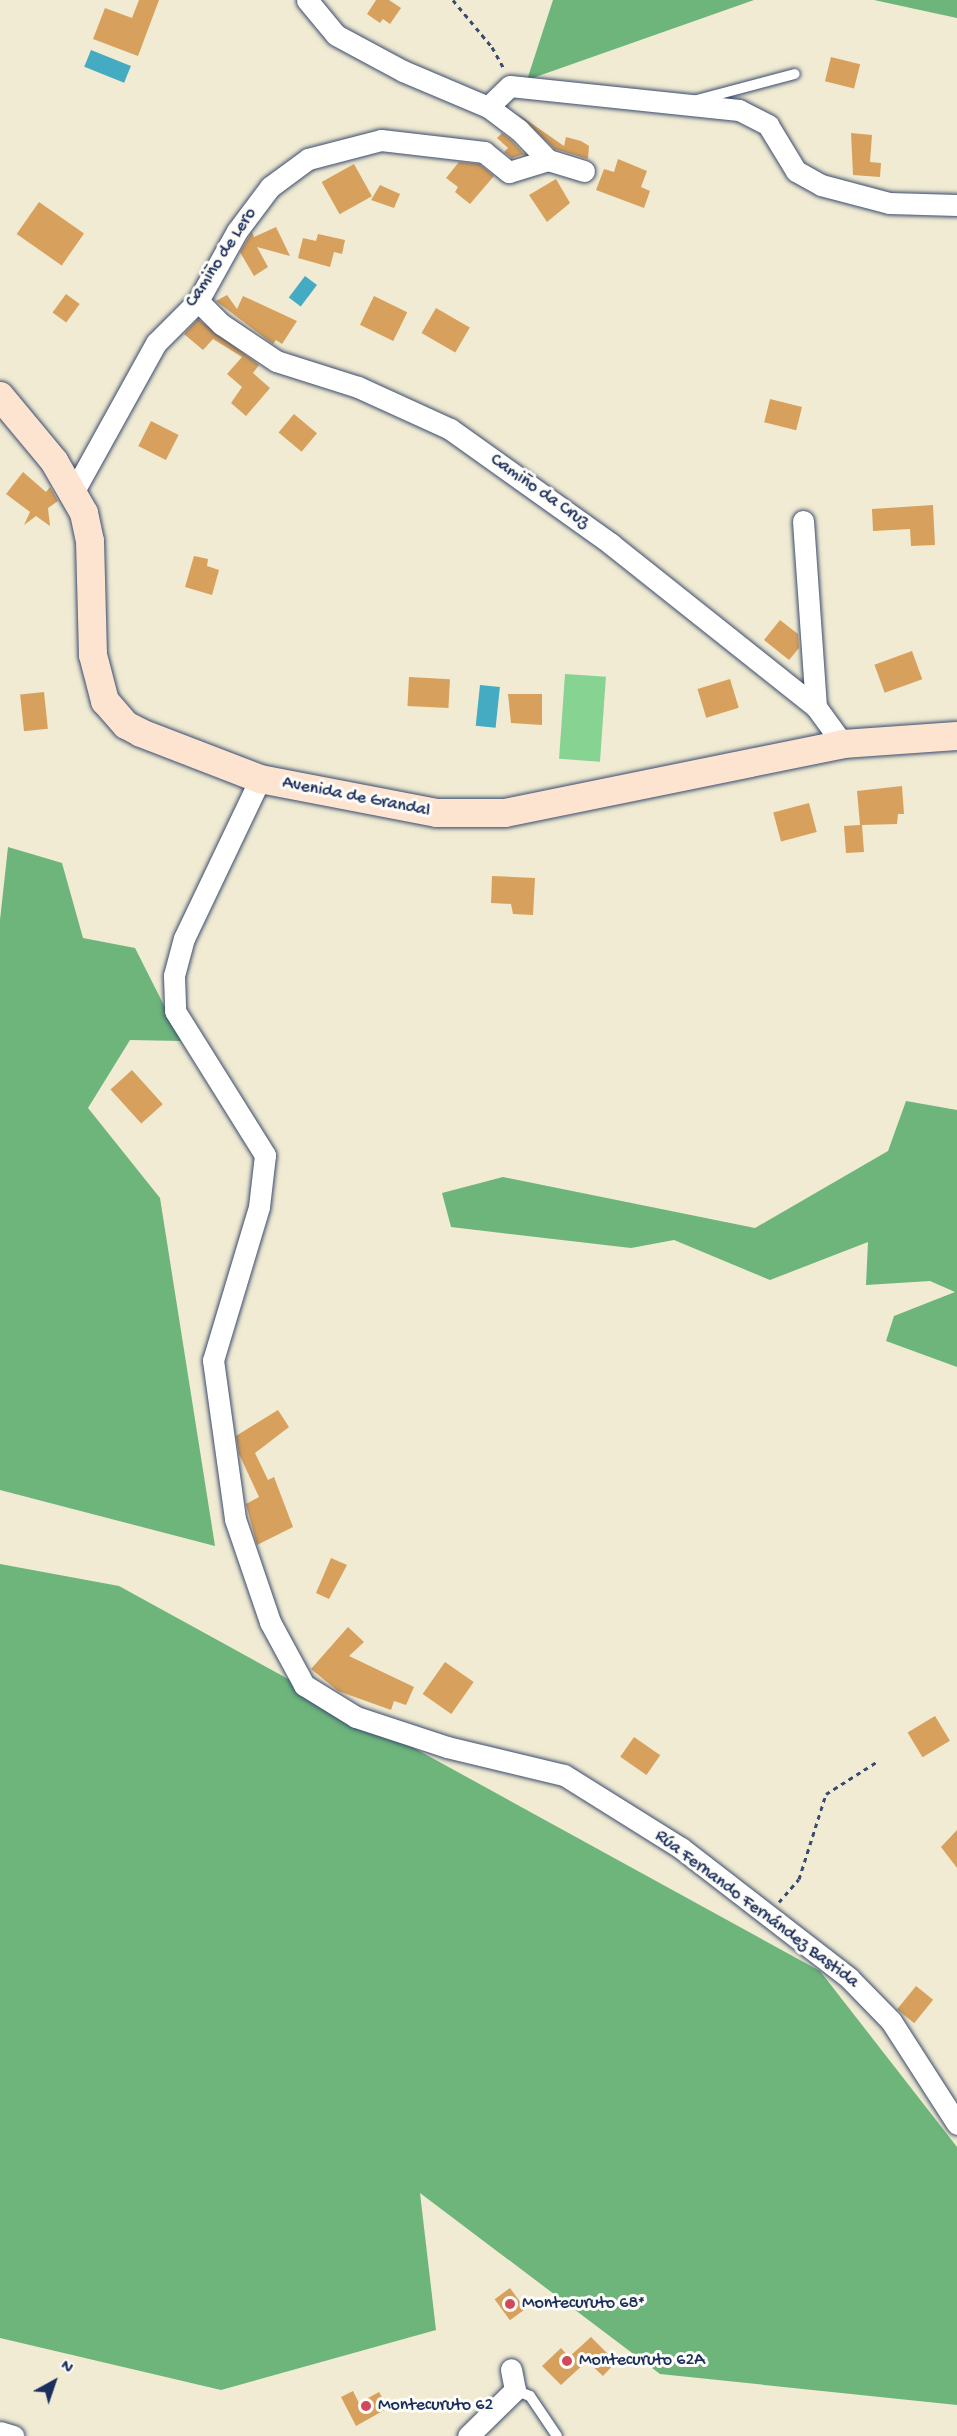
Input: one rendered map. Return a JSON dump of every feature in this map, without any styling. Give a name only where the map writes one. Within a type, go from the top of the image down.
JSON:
[{"type":"street","points":[[307,0],[336,35],[403,71],[488,107],[519,130],[548,160],[584,171]]},
{"type":"street","points":[[488,107],[510,86],[739,111],[768,125],[796,171],[821,185],[889,203],[957,205]]},
{"type":"street","name":"Camiño de Lero","points":[[74,490],[156,343],[198,301],[237,231],[270,187],[308,159],[381,140],[484,152],[509,172],[548,160]]},
{"type":"street","name":"Camiño da Cruz","points":[[198,301],[221,324],[276,361],[358,387],[450,429],[612,544],[816,708],[843,744]]},
{"type":"street","name":"Avenida de Grandal","points":[[0,396],[74,490],[90,541],[93,655],[105,701],[126,725],[141,733],[260,779],[437,813],[494,813],[843,744],[957,736]]},
{"type":"street","points":[[803,521],[816,708]]},
{"type":"street","name":"Rúa Fernando Fernández Bastida","points":[[260,779],[184,938],[174,976],[175,1011],[265,1155],[259,1207],[213,1360],[235,1519],[270,1622],[304,1685],[356,1717],[447,1747],[564,1775],[681,1848],[849,1978],[891,2022],[957,2124]]},
{"type":"street","points":[[468,2436],[513,2380]]},
{"type":"street","points":[[0,2432],[13,2436]]},
{"type":"lane","points":[[682,104],[795,74]]},
{"type":"lane","points":[[513,2380],[530,2397],[557,2436]]},
{"type":"path","points":[[453,0],[492,47],[510,86]]},
{"type":"path","points":[[768,1915],[799,1879],[826,1794],[878,1761]]},
{"type":"green space","points":[[553,0],[754,0],[527,80]]},
{"type":"green space","points":[[874,0],[957,0],[957,18],[920,10]]},
{"type":"green space","points":[[565,674],[606,677],[600,762],[559,759]]},
{"type":"green space","points":[[8,847],[62,863],[83,938],[135,948],[182,1041],[130,1040],[88,1108],[160,1198],[215,1546],[0,1490],[0,920]]},
{"type":"green space","points":[[906,1101],[957,1110],[957,1367],[886,1341],[894,1316],[955,1292],[930,1281],[866,1285],[868,1242],[770,1280],[674,1240],[631,1248],[451,1227],[442,1193],[503,1177],[755,1228],[888,1151]]},
{"type":"green space","points":[[0,1564],[119,1586],[820,1971],[957,2147],[957,2405],[660,2374],[420,2193],[436,2330],[221,2390],[0,2338]]},
{"type":"water","points":[[91,50],[131,66],[124,83],[84,67]]},
{"type":"water","points":[[305,276],[317,285],[301,307],[289,298]]},
{"type":"water","points":[[480,685],[500,687],[496,728],[476,726]]},
{"type":"building","points":[[139,0],[159,0],[138,56],[93,39],[105,8],[132,18]]},
{"type":"building","points":[[376,0],[389,0],[401,8],[390,24],[383,19],[380,23],[367,14]]},
{"type":"building","points":[[831,57],[860,64],[854,89],[825,81]]},
{"type":"building","points":[[518,114],[564,146],[566,137],[589,146],[588,159],[555,149]]},
{"type":"building","points":[[502,133],[524,154],[512,158],[504,152],[508,148],[497,138]]},
{"type":"building","points":[[851,133],[872,135],[870,162],[881,163],[880,177],[853,175]]},
{"type":"building","points":[[618,159],[647,171],[641,187],[650,191],[644,208],[596,190],[604,169],[614,172]]},
{"type":"building","points":[[459,162],[479,164],[494,176],[470,204],[455,192],[458,187],[446,178]]},
{"type":"building","points":[[354,164],[372,196],[340,214],[322,182]]},
{"type":"building","points":[[556,179],[570,203],[547,222],[529,195]]},
{"type":"building","points":[[380,185],[400,194],[394,208],[371,200]]},
{"type":"building","points":[[39,202],[84,234],[62,265],[17,234]]},
{"type":"building","points":[[276,227],[290,256],[257,247],[268,267],[254,276],[240,252],[252,232],[254,237]]},
{"type":"building","points":[[318,234],[345,240],[342,254],[334,252],[330,267],[298,258],[303,238],[316,241]]},
{"type":"building","points":[[66,294],[80,304],[66,323],[52,313]]},
{"type":"building","points":[[227,295],[237,309],[243,296],[297,321],[282,344],[276,340],[273,344],[216,301]]},
{"type":"building","points":[[374,296],[407,312],[393,341],[360,325]]},
{"type":"building","points":[[436,308],[470,328],[455,353],[422,333]]},
{"type":"building","points":[[198,319],[259,365],[253,373],[270,388],[246,416],[231,403],[242,387],[227,374],[242,357],[213,339],[203,350],[184,334]]},
{"type":"building","points":[[770,399],[802,407],[796,430],[764,422]]},
{"type":"building","points":[[294,414],[317,433],[302,452],[279,432]]},
{"type":"building","points":[[151,421],[179,435],[166,460],[138,446]]},
{"type":"building","points":[[23,472],[46,492],[50,487],[58,501],[48,508],[50,526],[36,516],[24,525],[30,512],[6,494]]},
{"type":"building","points":[[933,505],[935,545],[911,546],[910,529],[873,531],[872,509]]},
{"type":"building","points":[[194,556],[208,559],[207,566],[219,570],[212,595],[185,587]]},
{"type":"building","points":[[780,620],[798,634],[799,648],[789,660],[764,640]]},
{"type":"building","points":[[912,651],[922,679],[885,693],[874,665]]},
{"type":"building","points":[[409,677],[450,679],[448,708],[407,706]]},
{"type":"building","points":[[730,679],[739,708],[706,718],[697,689]]},
{"type":"building","points":[[44,692],[48,729],[24,731],[20,695]]},
{"type":"building","points":[[508,694],[542,694],[542,725],[511,723]]},
{"type":"building","points":[[902,786],[904,814],[898,814],[897,824],[862,825],[864,852],[846,853],[844,826],[860,825],[857,791]]},
{"type":"building","points":[[809,803],[817,832],[781,842],[773,813]]},
{"type":"building","points":[[492,876],[535,878],[533,915],[513,914],[511,904],[491,903]]},
{"type":"building","points":[[132,1070],[163,1104],[141,1124],[110,1089]]},
{"type":"building","points":[[278,1410],[289,1427],[255,1453],[268,1480],[274,1477],[293,1527],[257,1545],[246,1504],[259,1497],[239,1454],[236,1436]]},
{"type":"building","points":[[331,1558],[347,1565],[329,1599],[316,1593]]},
{"type":"building","points":[[348,1627],[364,1642],[349,1656],[414,1687],[406,1705],[394,1701],[391,1710],[338,1691],[311,1669]]},
{"type":"building","points":[[445,1662],[474,1682],[451,1714],[423,1694]]},
{"type":"building","points":[[935,1716],[950,1741],[923,1757],[908,1732]]},
{"type":"building","points":[[634,1737],[660,1755],[646,1775],[620,1757]]},
{"type":"building","points":[[957,1830],[957,1868],[941,1847]]},
{"type":"building","points":[[916,1986],[933,2000],[914,2023],[897,2009]]},
{"type":"building","name":"Montecuruto 68*","points":[[510,2288],[525,2309],[510,2320],[495,2299]]},
{"type":"building","name":"Montecuruto 62A","points":[[591,2337],[616,2362],[603,2376],[587,2361],[561,2385],[542,2366],[561,2348],[569,2357]]},
{"type":"building","name":"Montecuruto 62","points":[[353,2391],[359,2403],[379,2392],[388,2408],[356,2426],[341,2397]]},
{"type":"place","name":"Montecuruto 68*","points":[[510,2304]]},
{"type":"place","name":"Montecuruto 62A","points":[[567,2361]]},
{"type":"place","name":"Montecuruto 62","points":[[366,2406]]}]
